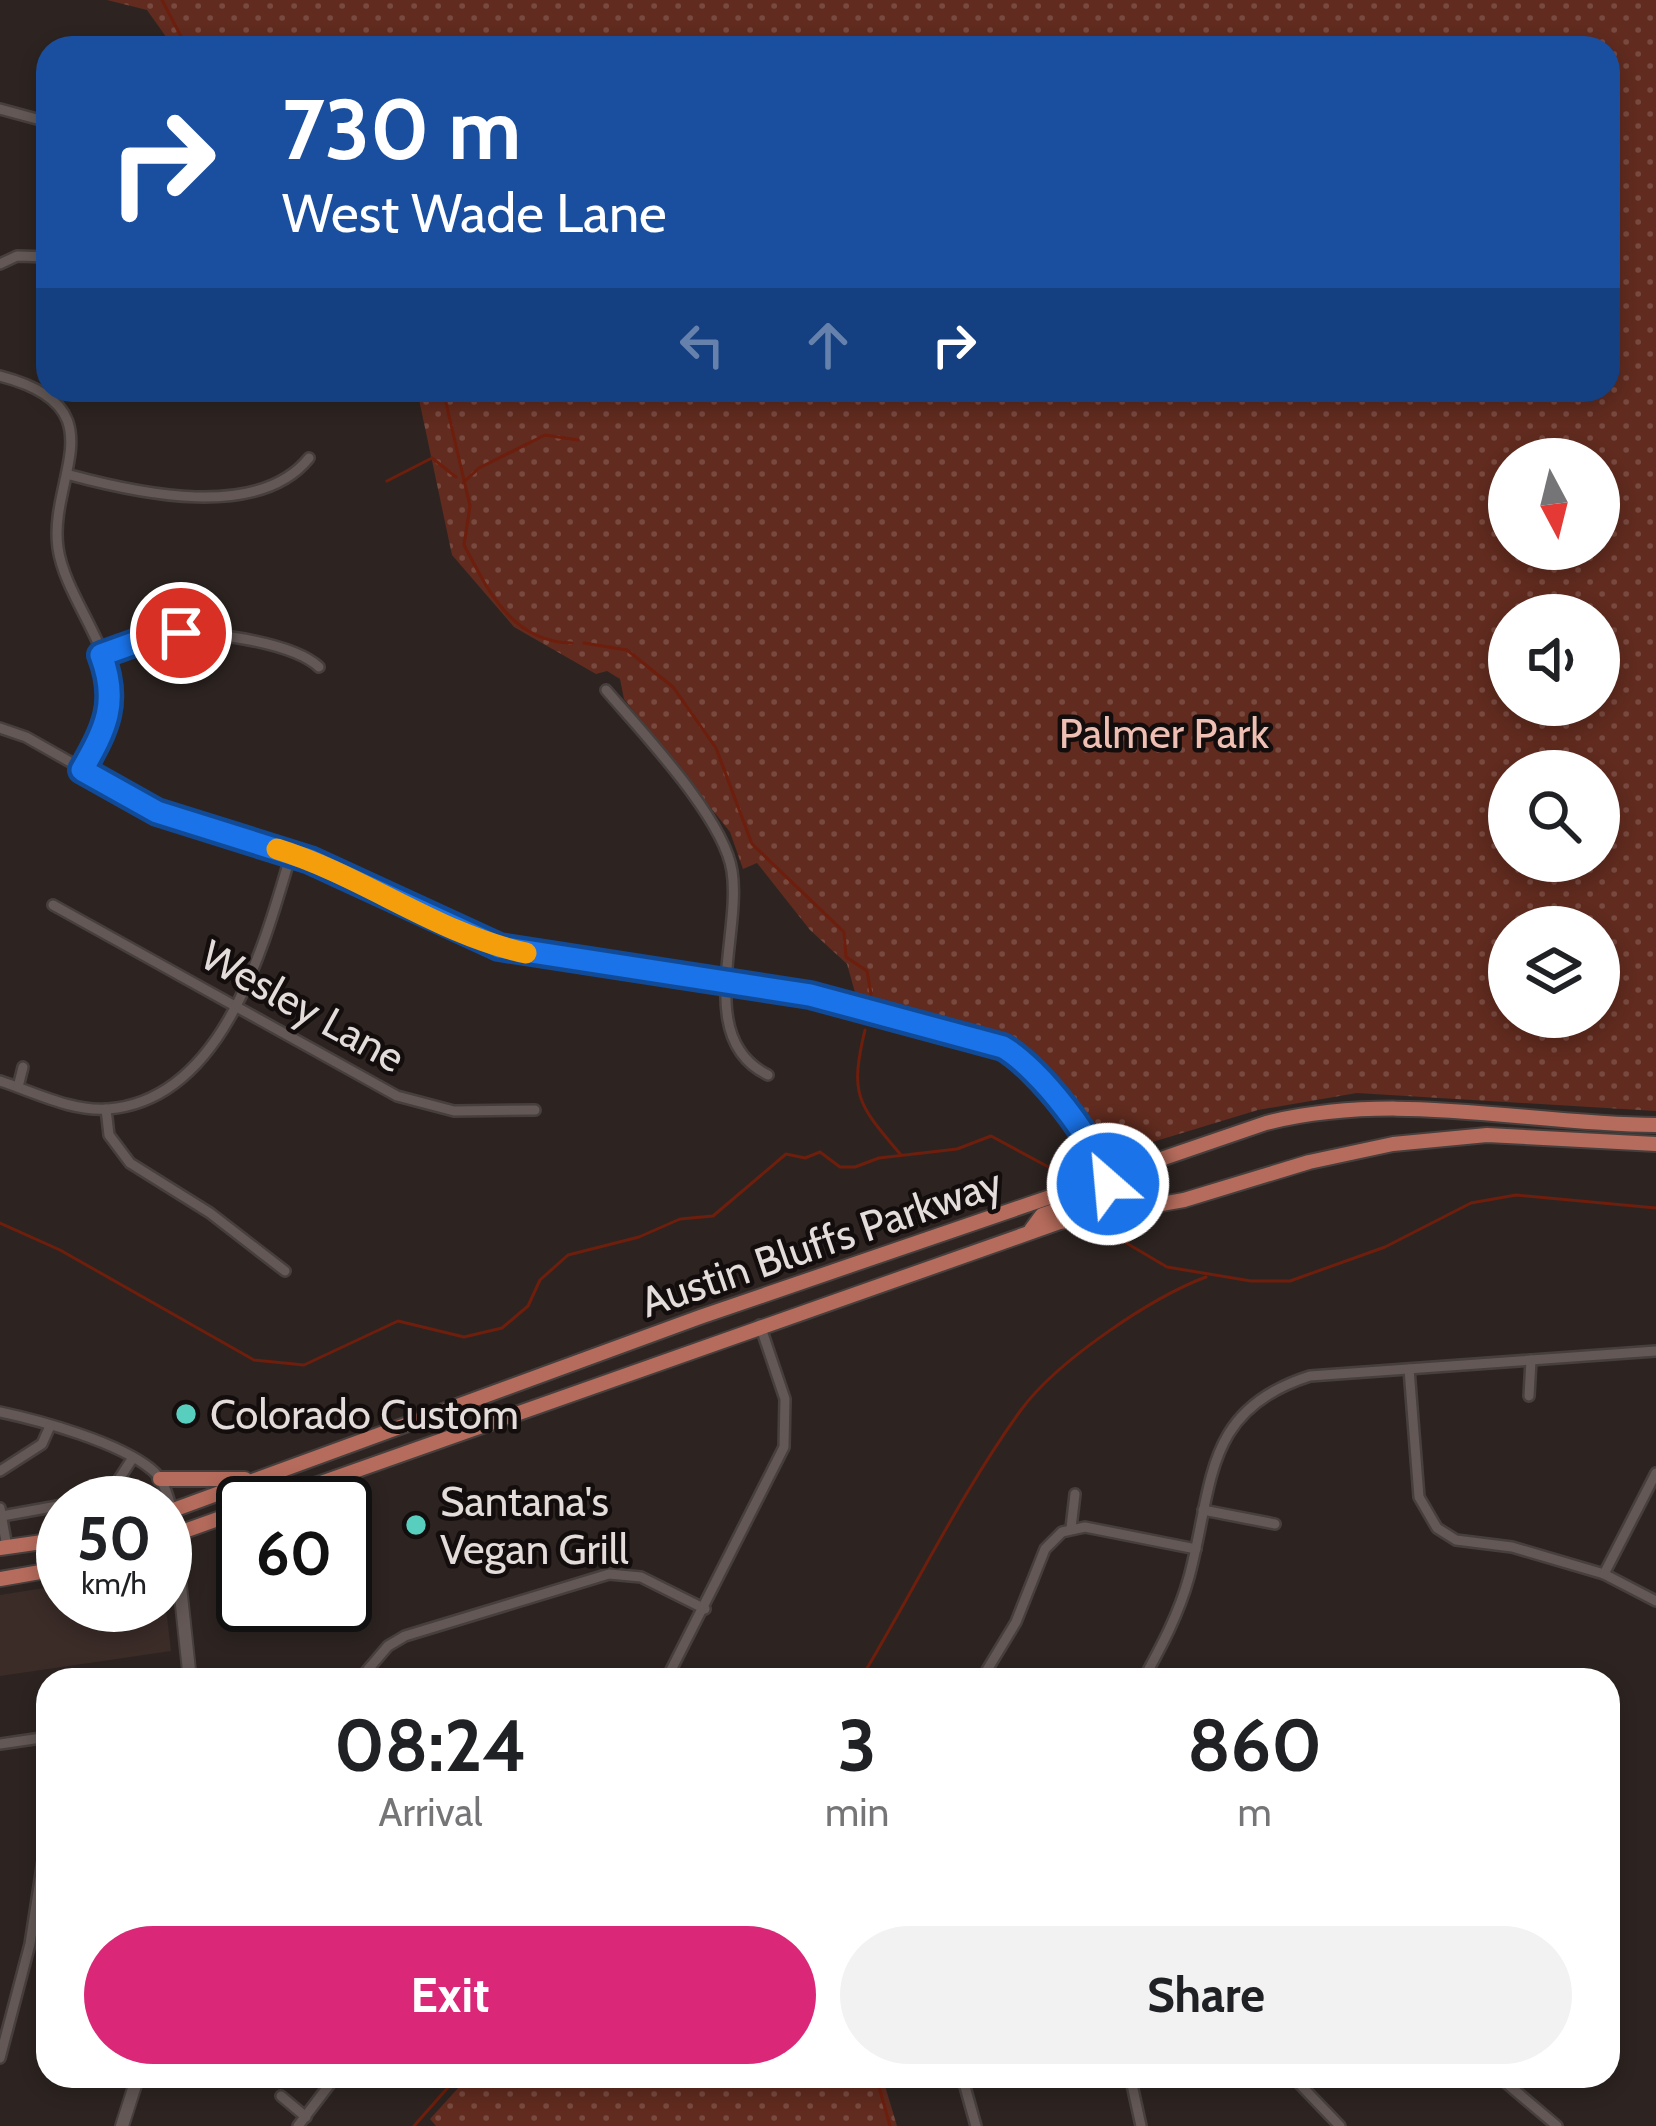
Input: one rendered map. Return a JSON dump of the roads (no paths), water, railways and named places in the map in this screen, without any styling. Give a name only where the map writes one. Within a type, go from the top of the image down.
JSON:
[{"type":"main road","name":"Austin Bluffs Parkway","points":[[268,1476],[700,1317],[1249,1128],[1345,1108],[1433,1106],[1656,1125]]},
{"type":"main road","name":"Austin Bluffs Parkway","points":[[339,1476],[1031,1230],[1184,1200],[1309,1162],[1394,1144],[1487,1135],[1656,1144]]},
{"type":"main road","points":[[1031,1230],[1042,1215],[1100,1195],[1107,1178]]},
{"type":"main road","points":[[4,1548],[36,1543]]},
{"type":"main road","points":[[0,1579],[36,1573]]},
{"type":"street","points":[[0,110],[36,119]]},
{"type":"street","points":[[0,264],[17,256],[36,257]]},
{"type":"street","points":[[0,376],[36,391]]},
{"type":"street","points":[[49,402],[59,411],[72,440],[58,550],[111,688],[110,714],[82,770]]},
{"type":"street","points":[[70,475],[128,490],[193,498],[286,478],[309,458]]},
{"type":"street","points":[[101,655],[151,637],[195,633],[304,653],[319,667]]},
{"type":"street","points":[[606,690],[727,850],[734,888],[730,1029],[752,1067],[769,1076]]},
{"type":"street","points":[[0,728],[157,812],[291,854],[499,947],[810,995],[1003,1047],[1023,1062],[1091,1144],[1107,1178]]},
{"type":"street","points":[[0,1082],[106,1109],[144,1101],[183,1082],[260,956],[291,854]]},
{"type":"street","name":"Wesley Lane","points":[[53,905],[411,1102],[454,1111],[535,1110]]},
{"type":"street","points":[[18,1087],[23,1067]]},
{"type":"street","points":[[106,1109],[109,1135],[121,1155],[210,1213],[285,1271]]},
{"type":"street","points":[[673,1668],[784,1448],[785,1399],[760,1325]]},
{"type":"street","points":[[1149,1668],[1175,1618],[1196,1549],[1217,1449],[1230,1427],[1266,1394],[1310,1376],[1656,1351]]},
{"type":"street","points":[[1529,1396],[1531,1360]]},
{"type":"street","points":[[1409,1369],[1419,1497],[1437,1528],[1456,1540],[1513,1547],[1550,1563],[1604,1574],[1656,1600]]},
{"type":"street","points":[[0,1412],[132,1459],[156,1476]]},
{"type":"street","points":[[0,1471],[42,1444],[50,1426]]},
{"type":"street","points":[[121,1476],[132,1459]]},
{"type":"street","points":[[1604,1574],[1656,1473]]},
{"type":"street","points":[[988,1668],[1016,1622],[1045,1549],[1071,1528],[1075,1494]]},
{"type":"street","points":[[4,1548],[1,1512],[36,1508]]},
{"type":"street","points":[[1203,1510],[1275,1524]]},
{"type":"street","points":[[1071,1528],[1196,1549]]},
{"type":"street","points":[[369,1668],[388,1646],[405,1636],[609,1574],[641,1577],[705,1609]]},
{"type":"street","points":[[183,1632],[188,1668]]},
{"type":"street","points":[[0,1744],[36,1739]]},
{"type":"street","points":[[0,2058],[36,1910]]},
{"type":"street","points":[[122,2126],[135,2088]]},
{"type":"street","points":[[281,2096],[302,2122],[327,2088]]},
{"type":"street","points":[[965,2088],[976,2126]]},
{"type":"street","points":[[1133,2088],[1141,2126]]},
{"type":"street","points":[[1304,2088],[1340,2126]]},
{"type":"street","points":[[1512,2088],[1558,2126]]},
{"type":"waterway","points":[[162,0],[181,36]]},
{"type":"waterway","points":[[446,402],[470,506],[464,545],[494,597],[518,624],[551,640],[572,643]]},
{"type":"waterway","points":[[463,483],[479,468],[545,435],[578,440]]},
{"type":"waterway","points":[[387,481],[432,458],[456,477]]},
{"type":"waterway","points":[[584,643],[627,650],[673,687],[716,748],[752,844],[844,932],[846,957],[867,971],[871,994]]},
{"type":"waterway","points":[[865,1030],[858,1070],[861,1098],[901,1155]]},
{"type":"waterway","points":[[0,1223],[60,1250],[254,1360],[304,1365],[398,1321],[464,1337],[502,1328],[528,1306],[540,1280],[568,1255],[639,1237],[680,1219],[713,1216],[786,1154],[805,1158],[820,1152],[840,1167],[855,1167],[879,1158],[957,1149],[991,1136],[1054,1170]]},
{"type":"waterway","points":[[1101,1228],[1167,1267],[1251,1281],[1290,1281],[1385,1247],[1471,1203],[1516,1195],[1656,1208]]},
{"type":"waterway","points":[[867,1668],[978,1474],[1037,1391],[1106,1333],[1206,1277]]},
{"type":"waterway","points":[[414,2126],[447,2088]]},
{"type":"waterway","points":[[879,2088],[890,2126]]},
{"type":"place","name":"Colorado Custom","points":[[186,1414]]},
{"type":"place","name":"Santana's Vegan Grill","points":[[416,1525]]},
{"type":"park label","name":"Palmer Park","points":[[1164,733]]}]
